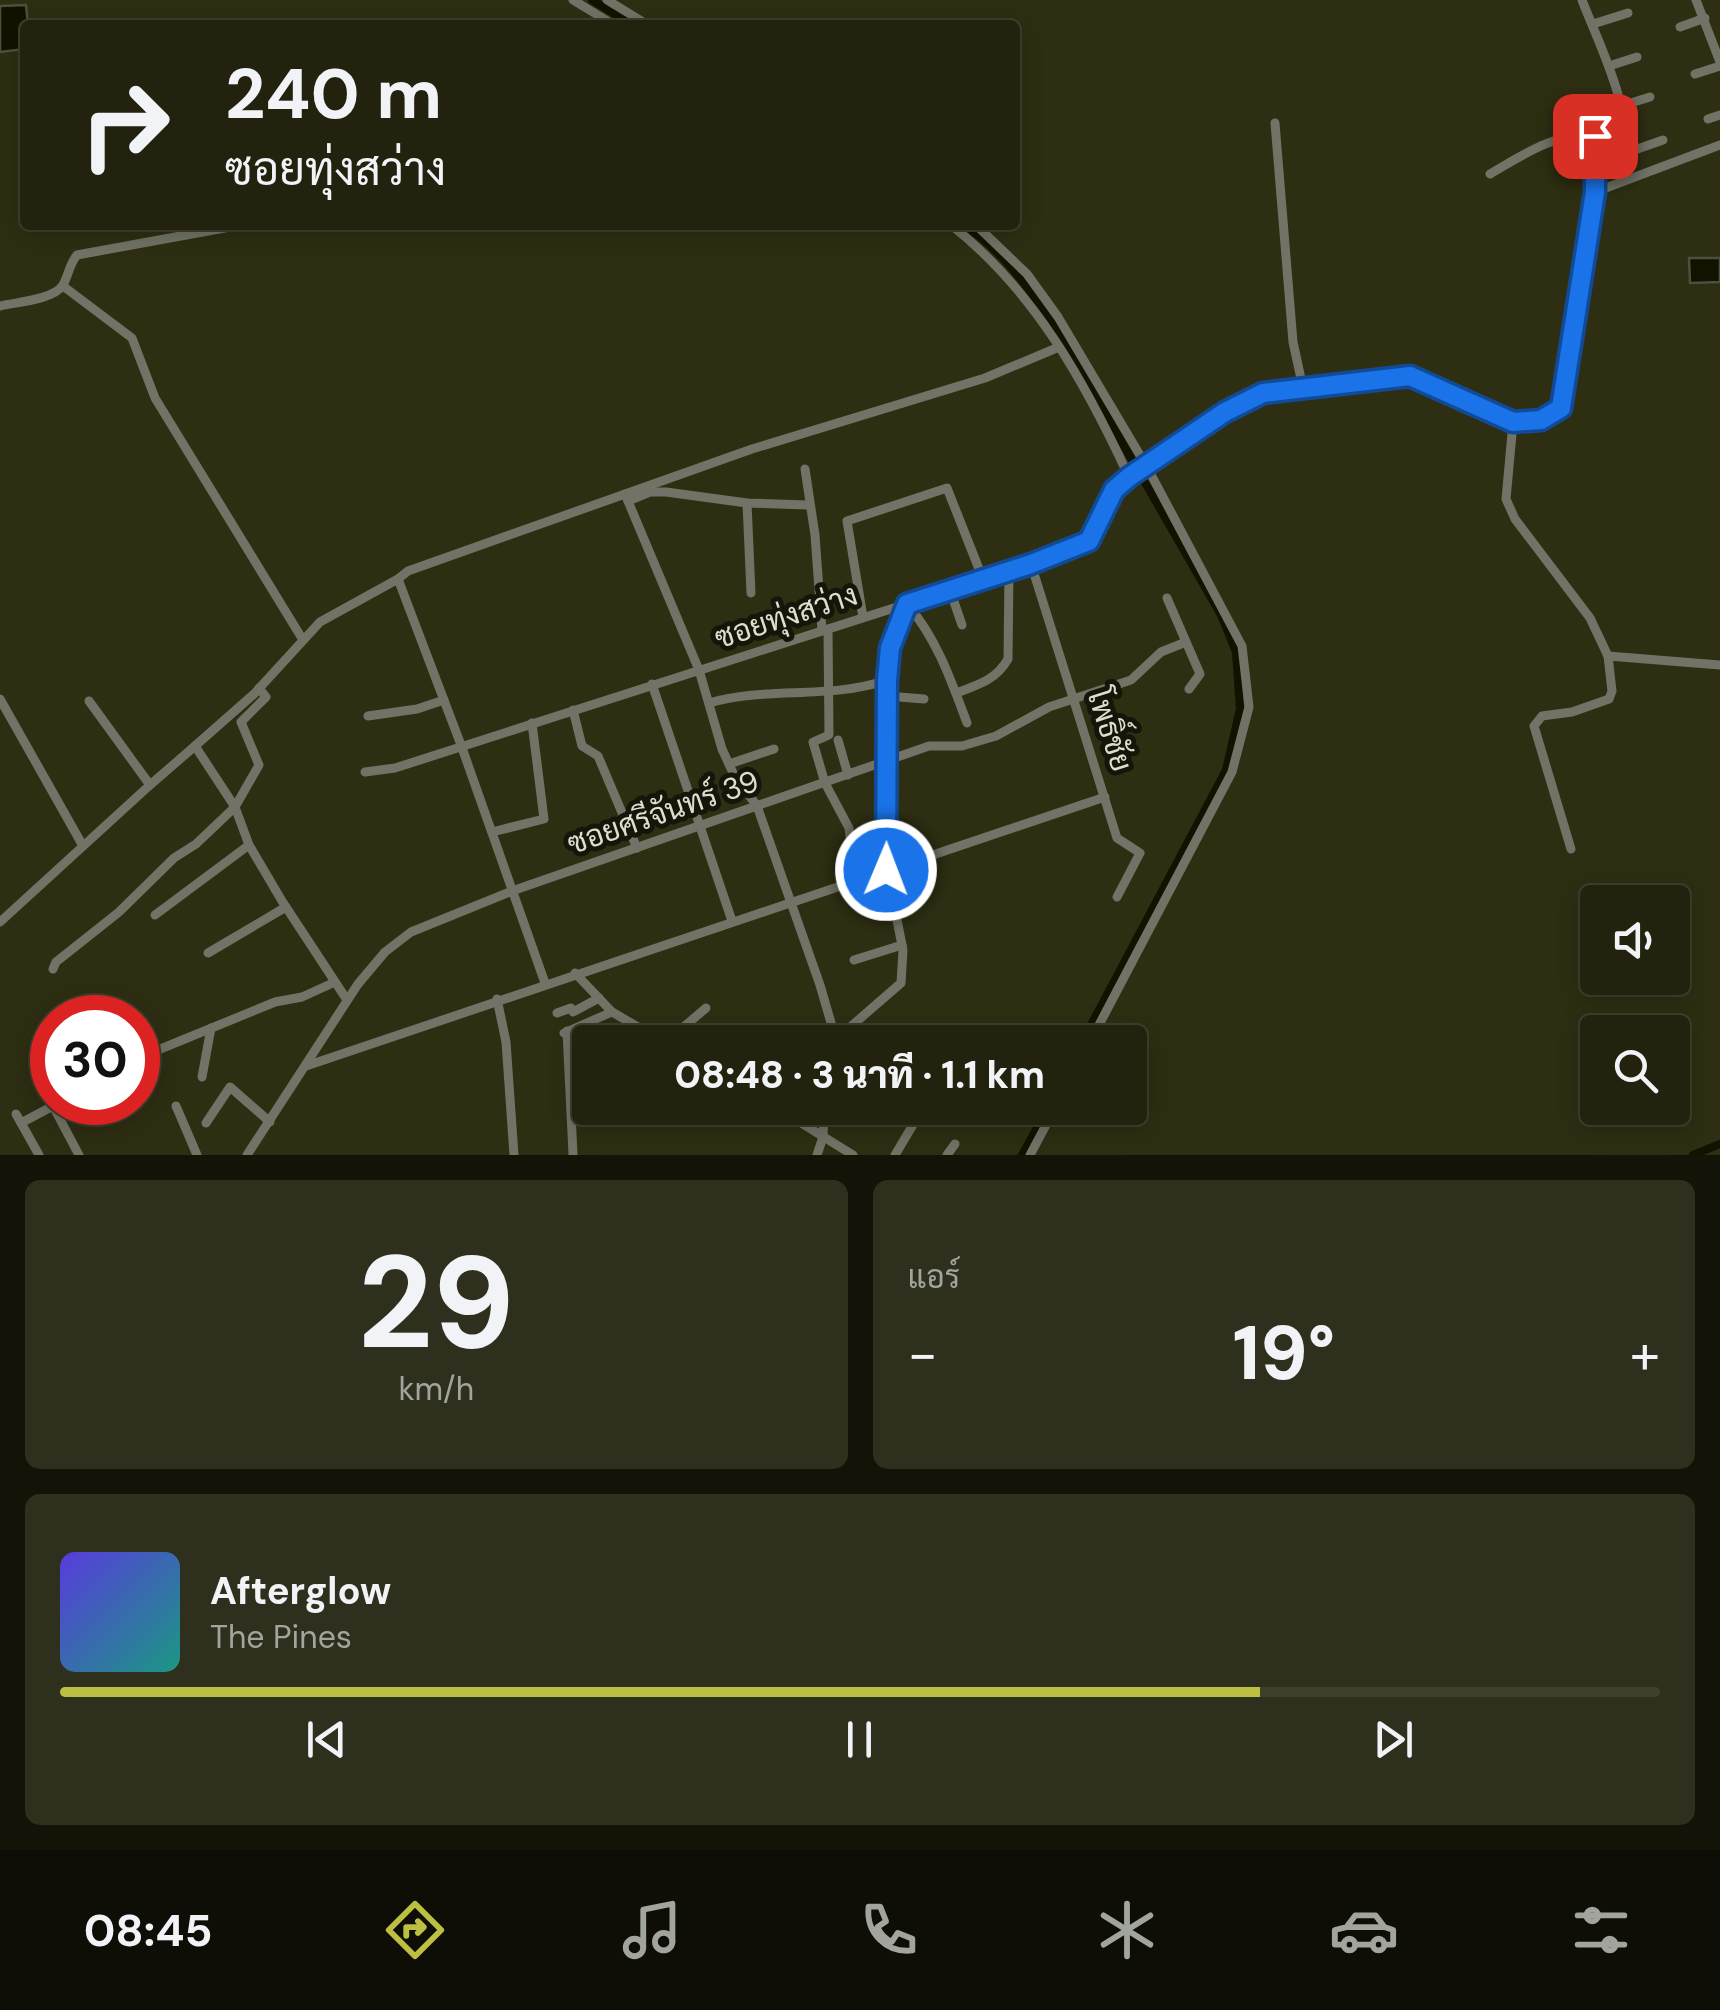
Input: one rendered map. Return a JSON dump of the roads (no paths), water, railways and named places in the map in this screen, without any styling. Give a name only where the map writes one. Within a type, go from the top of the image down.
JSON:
[{"type":"street","points":[[573,0],[606,20]]},
{"type":"street","points":[[607,0],[640,20]]},
{"type":"street","points":[[1582,0],[1621,106],[1625,167]]},
{"type":"street","points":[[1695,74],[1720,64],[1696,0]]},
{"type":"street","points":[[1593,24],[1628,13]]},
{"type":"street","points":[[1680,27],[1705,18]]},
{"type":"street","points":[[1609,66],[1637,57]]},
{"type":"street","points":[[1621,106],[1650,98]]},
{"type":"street","points":[[1708,119],[1720,115]]},
{"type":"street","points":[[1276,123],[1293,342],[1303,388]]},
{"type":"street","points":[[1490,174],[1556,139],[1579,134],[1595,136],[1595,192],[1561,408],[1541,420],[1513,422],[1507,467],[1506,499],[1510,509],[1590,618],[1608,656],[1612,691],[1609,700],[1572,712],[1542,716],[1534,726],[1571,850]]},
{"type":"street","points":[[1626,153],[1663,140]]},
{"type":"street","points":[[1595,192],[1720,145]]},
{"type":"street","points":[[0,306],[52,294],[63,286],[68,265],[77,254],[213,230]]},
{"type":"street","points":[[957,230],[1006,272],[1037,312],[1110,436],[1138,472]]},
{"type":"street","points":[[981,230],[1027,274],[1058,317],[1138,472],[1242,646],[1249,707],[1232,772],[1099,1025]]},
{"type":"street","points":[[63,286],[132,338],[155,398],[303,640]]},
{"type":"street","points":[[0,922],[259,688],[320,622],[408,572],[626,498],[752,448],[984,378],[1058,347]]},
{"type":"street","name":"ซอยทุ่งสว่าง","points":[[365,772],[395,768],[983,580],[1089,541],[1114,490],[1225,412],[1263,393],[1410,376],[1513,422]]},
{"type":"street","points":[[805,469],[825,630],[829,734],[813,742],[824,782],[849,828],[850,844]]},
{"type":"street","points":[[863,617],[847,521],[947,488],[983,580]]},
{"type":"street","points":[[626,498],[666,492],[808,506]]},
{"type":"street","points":[[626,498],[700,670],[729,764],[758,806],[820,985],[830,1025]]},
{"type":"street","points":[[747,502],[751,593]]},
{"type":"street","name":"โพธิ์ชัย","points":[[1031,564],[1117,838],[1140,853],[1117,896]]},
{"type":"street","points":[[956,693],[987,682],[1008,659],[1009,571]]},
{"type":"street","points":[[398,579],[462,745],[545,984]]},
{"type":"street","points":[[950,590],[962,625]]},
{"type":"street","points":[[1166,598],[1200,674],[1189,688]]},
{"type":"street","points":[[907,604],[934,642],[967,723]]},
{"type":"street","points":[[853,1025],[902,982],[902,945],[886,870],[887,680],[890,648],[907,604]]},
{"type":"street","name":"ซอยศรีจันทร์ 39","points":[[248,1155],[348,1000],[385,952],[412,932],[512,891],[929,746],[962,746],[996,736],[1050,707],[1131,680],[1160,652],[1186,642]]},
{"type":"street","points":[[1608,656],[1720,664]]},
{"type":"street","points":[[709,703],[775,692],[827,692],[887,680]]},
{"type":"street","points":[[652,684],[732,921]]},
{"type":"street","points":[[53,969],[56,962],[120,912],[174,858],[196,844],[235,808],[258,765],[241,722],[266,698],[259,688]]},
{"type":"street","points":[[887,696],[924,699]]},
{"type":"street","points":[[0,699],[83,846]]},
{"type":"street","points":[[368,716],[417,709],[444,700]]},
{"type":"street","points":[[89,701],[150,785]]},
{"type":"street","points":[[573,710],[582,746],[598,756],[636,848]]},
{"type":"street","points":[[492,832],[544,819],[532,723]]},
{"type":"street","points":[[838,740],[848,775]]},
{"type":"street","points":[[194,746],[235,808],[249,846],[348,1000]]},
{"type":"street","points":[[729,764],[774,749]]},
{"type":"street","points":[[306,1066],[1105,797]]},
{"type":"street","points":[[155,915],[249,846]]},
{"type":"street","points":[[208,952],[286,907]]},
{"type":"street","points":[[854,960],[902,945]]},
{"type":"street","points":[[576,973],[612,1012],[635,1025]]},
{"type":"street","points":[[160,1049],[336,982]]},
{"type":"street","points":[[557,1013],[571,1008],[573,1012],[599,998]]},
{"type":"street","points":[[497,999],[506,1042],[514,1155]]},
{"type":"street","points":[[686,1025],[706,1008]]},
{"type":"street","points":[[573,1154],[565,1032],[612,1012]]},
{"type":"street","points":[[202,1077],[211,1028]]},
{"type":"street","points":[[206,1122],[230,1087],[270,1122]]},
{"type":"street","points":[[39,1155],[19,1118],[53,1106],[79,1155]]},
{"type":"street","points":[[176,1106],[197,1155]]},
{"type":"street","points":[[804,1125],[853,1155]]},
{"type":"street","points":[[817,1155],[823,1125]]},
{"type":"street","points":[[896,1155],[913,1125]]},
{"type":"street","points":[[1030,1155],[1046,1125]]},
{"type":"street","points":[[948,1155],[955,1144]]},
{"type":"waterway","points":[[592,0],[625,20]]},
{"type":"waterway","points":[[971,230],[1002,257],[1054,324],[1221,615],[1236,652],[1240,709],[1226,770],[1091,1025]]},
{"type":"waterway","points":[[1022,1155],[1039,1125]]},
{"type":"waterway","points":[[1693,1155],[1720,1144]]}]
